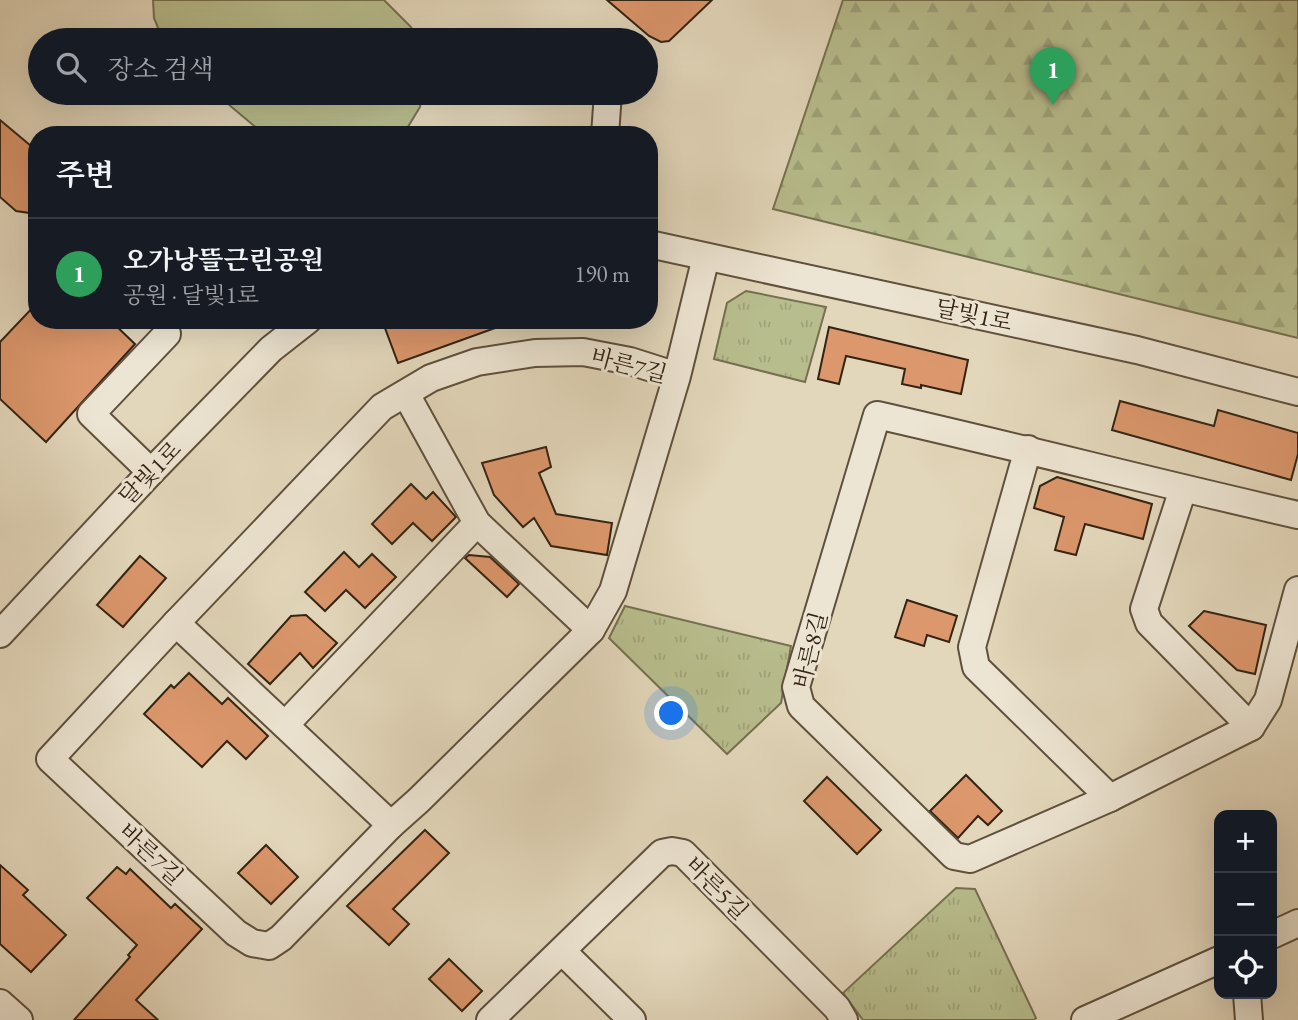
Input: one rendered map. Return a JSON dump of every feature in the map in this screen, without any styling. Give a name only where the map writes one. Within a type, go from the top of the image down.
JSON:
[{"type":"street","points":[[606,126],[607,105]]},
{"type":"street","name":"달빛1로","points":[[658,246],[1137,351],[1298,392]]},
{"type":"street","points":[[677,376],[706,257]]},
{"type":"street","name":"달빛1로","points":[[0,634],[151,472],[271,349],[297,329]]},
{"type":"street","points":[[151,472],[91,414],[167,334]]},
{"type":"street","name":"바른7길","points":[[583,352],[630,361],[677,376],[613,591],[591,630],[391,825],[281,938],[269,946],[252,943],[236,933],[50,759],[351,437],[382,407],[405,394],[431,379],[477,362],[535,353],[583,352]]},
{"type":"street","points":[[405,394],[477,523],[591,630]]},
{"type":"street","name":"바른8길","points":[[1251,727],[1110,798],[970,859],[954,856],[801,706],[796,687],[877,415],[1298,515]]},
{"type":"street","points":[[1028,449],[972,648],[976,667],[1110,798]]},
{"type":"street","points":[[1183,489],[1144,609],[1149,623],[1251,727],[1268,700],[1298,590]]},
{"type":"street","points":[[285,725],[477,523]]},
{"type":"street","points":[[176,622],[391,825]]},
{"type":"street","name":"바른5길","points":[[489,1020],[662,853],[672,851],[683,853],[837,1008],[844,1020]]},
{"type":"street","points":[[1277,934],[1298,923]]},
{"type":"street","points":[[562,951],[632,1020]]},
{"type":"street","points":[[1085,1020],[1214,962]]},
{"type":"street","points":[[1247,999],[1249,1020]]},
{"type":"green space","points":[[153,0],[384,0],[411,28],[158,28],[154,18]]},
{"type":"green space","points":[[843,0],[1298,0],[1298,338],[773,209]]},
{"type":"green space","points":[[229,105],[420,105],[408,126],[254,126]]},
{"type":"green space","points":[[746,291],[826,307],[805,382],[714,359],[727,303]]},
{"type":"green space","points":[[625,606],[791,646],[781,703],[727,754],[609,638]]},
{"type":"green space","points":[[956,888],[975,889],[1036,1018],[863,1020],[843,993]]},
{"type":"building","points":[[607,0],[712,0],[669,41],[658,40],[658,28],[640,28]]},
{"type":"building","points":[[0,120],[28,143],[28,213],[16,211],[0,197]]},
{"type":"building","points":[[28,312],[28,329],[119,329],[135,344],[46,442],[0,399],[0,342]]},
{"type":"building","points":[[829,327],[968,360],[961,394],[921,385],[921,388],[902,384],[905,369],[846,356],[839,384],[818,379]]},
{"type":"building","points":[[385,329],[492,329],[398,363]]},
{"type":"building","points":[[1120,401],[1214,426],[1218,410],[1298,433],[1298,454],[1291,480],[1112,430]]},
{"type":"building","points":[[546,447],[551,467],[539,473],[556,514],[612,523],[607,555],[551,546],[534,518],[523,527],[494,495],[482,463]]},
{"type":"building","points":[[1057,477],[1152,504],[1143,539],[1085,524],[1076,555],[1055,550],[1064,517],[1034,508],[1040,486]]},
{"type":"building","points":[[411,484],[426,499],[433,492],[456,517],[432,541],[413,523],[392,544],[372,524]]},
{"type":"building","points":[[344,552],[359,567],[372,554],[396,577],[365,608],[346,590],[325,611],[305,592]]},
{"type":"building","points":[[469,555],[490,557],[519,584],[507,597],[465,558]]},
{"type":"building","points":[[140,556],[166,578],[123,627],[97,605]]},
{"type":"building","points":[[907,600],[957,616],[949,642],[927,635],[924,646],[895,637]]},
{"type":"building","points":[[1204,611],[1266,625],[1255,674],[1237,670],[1189,626]]},
{"type":"building","points":[[306,615],[337,643],[313,668],[300,653],[270,684],[248,664],[291,616]]},
{"type":"building","points":[[189,673],[222,704],[228,698],[268,736],[246,759],[227,741],[202,767],[144,714],[171,685],[174,688]]},
{"type":"building","points":[[966,775],[1002,811],[988,825],[978,816],[958,838],[930,811]]},
{"type":"building","points":[[827,777],[881,830],[857,854],[804,801]]},
{"type":"building","points":[[425,830],[449,853],[393,909],[409,924],[389,945],[347,906]]},
{"type":"building","points":[[266,845],[298,877],[271,904],[238,873]]},
{"type":"building","points":[[0,865],[28,890],[23,895],[66,935],[31,972],[0,944]]},
{"type":"building","points":[[117,867],[126,874],[130,869],[171,908],[175,904],[202,929],[136,1000],[158,1020],[74,1020],[130,957],[128,955],[137,945],[87,898]]},
{"type":"building","points":[[449,959],[482,991],[462,1011],[429,979]]},
{"type":"place","name":"오가낭뜰근린공원","points":[[1053,105]]}]
